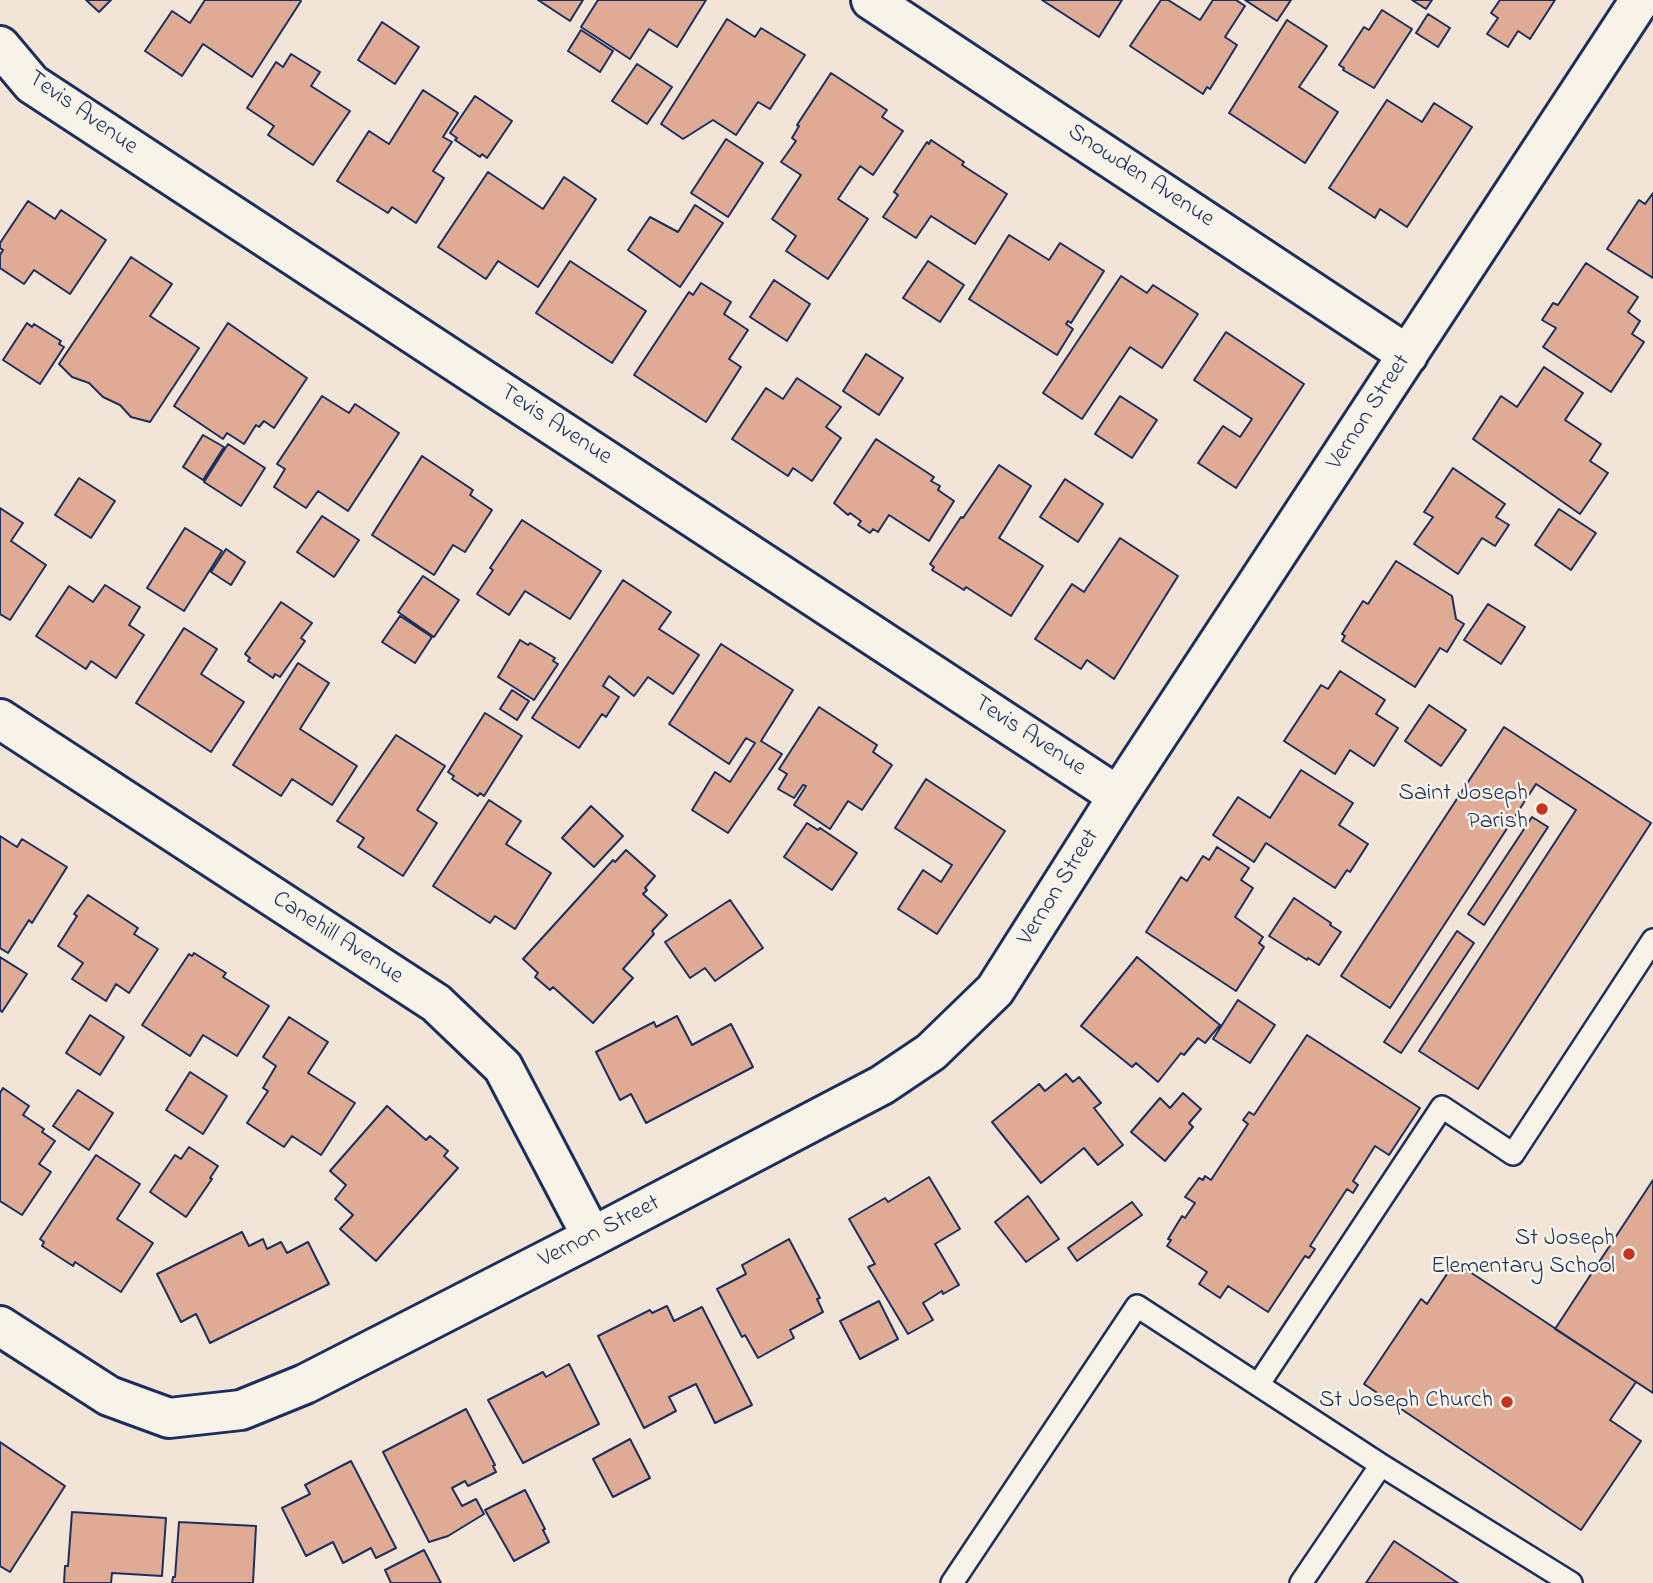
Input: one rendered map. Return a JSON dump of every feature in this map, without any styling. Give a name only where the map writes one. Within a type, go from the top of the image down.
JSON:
[{"type":"street","name":"Snowden Avenue","points":[[871,0],[1408,355]]},
{"type":"street","name":"Vernon Street","points":[[0,1326],[109,1396],[169,1418],[241,1410],[305,1384],[592,1237],[883,1085],[931,1052],[995,990],[1118,796],[1640,0]]},
{"type":"street","name":"Tevis Avenue","points":[[0,46],[32,84],[1118,796]]},
{"type":"street","name":"Canehill Avenue","points":[[0,719],[436,1003],[503,1067],[592,1237]]},
{"type":"lane","points":[[1258,1385],[1442,1107],[1513,1154],[1653,940]]},
{"type":"lane","points":[[952,1583],[1137,1306],[1381,1465],[1571,1583]]},
{"type":"lane","points":[[1301,1583],[1381,1465]]},
{"type":"building","points":[[86,0],[111,0],[99,12]]},
{"type":"building","points":[[205,0],[301,1],[252,77],[203,44],[182,76],[145,51],[172,11],[190,23]]},
{"type":"building","points":[[538,0],[583,0],[570,21]]},
{"type":"building","points":[[598,0],[706,0],[677,47],[649,29],[630,59],[581,27]]},
{"type":"building","points":[[1042,0],[1122,0],[1099,37]]},
{"type":"building","points":[[1161,0],[1168,0],[1200,20],[1213,0],[1236,0],[1245,6],[1225,37],[1237,45],[1210,89],[1207,87],[1203,94],[1130,46]]},
{"type":"building","points":[[1245,0],[1291,0],[1277,21]]},
{"type":"building","points":[[1412,0],[1432,0],[1426,9]]},
{"type":"building","points":[[1500,0],[1555,0],[1530,39],[1518,31],[1508,47],[1487,34],[1498,18],[1491,13]]},
{"type":"building","points":[[1382,10],[1412,29],[1374,88],[1339,65],[1364,27],[1369,30]]},
{"type":"building","points":[[1428,14],[1450,28],[1438,47],[1416,33]]},
{"type":"building","points":[[727,19],[755,37],[761,28],[805,55],[770,109],[758,102],[736,135],[713,120],[683,139],[661,124]]},
{"type":"building","points":[[1287,20],[1327,46],[1299,87],[1338,112],[1305,163],[1229,113]]},
{"type":"building","points":[[382,22],[419,47],[395,84],[358,60]]},
{"type":"building","points":[[581,30],[613,51],[600,72],[568,51]]},
{"type":"building","points":[[291,54],[320,72],[311,86],[350,111],[313,165],[268,135],[274,126],[247,108],[276,62],[283,67]]},
{"type":"building","points":[[637,64],[672,87],[647,124],[612,101]]},
{"type":"building","points":[[831,73],[887,110],[882,117],[903,131],[873,175],[860,166],[838,199],[868,219],[828,279],[786,251],[796,236],[772,219],[801,175],[781,162],[796,141],[792,138],[799,126],[797,125]]},
{"type":"building","points":[[423,90],[458,113],[443,137],[452,142],[433,171],[444,178],[416,223],[392,207],[388,213],[337,181],[369,131],[389,144]]},
{"type":"building","points":[[475,96],[512,121],[487,158],[482,154],[480,157],[455,140],[457,138],[450,133]]},
{"type":"building","points":[[1387,100],[1422,122],[1434,103],[1472,127],[1407,227],[1380,209],[1375,218],[1329,188]]},
{"type":"building","points":[[726,139],[763,163],[728,217],[691,193]]},
{"type":"building","points":[[931,140],[964,162],[962,165],[1007,194],[975,244],[931,216],[916,238],[883,217],[898,195],[894,192]]},
{"type":"building","points":[[488,172],[543,209],[564,177],[596,199],[538,287],[498,261],[486,279],[438,247]]},
{"type":"building","points":[[1653,193],[1653,278],[1607,249],[1639,200],[1645,204]]},
{"type":"building","points":[[28,201],[55,219],[61,210],[106,240],[70,294],[34,270],[24,284],[0,268],[0,255],[3,250],[0,243]]},
{"type":"building","points":[[695,205],[723,223],[680,287],[628,250],[650,217],[678,232]]},
{"type":"building","points":[[1009,235],[1049,260],[1060,243],[1104,271],[1071,323],[1068,321],[1066,324],[1073,329],[1057,355],[969,299]]},
{"type":"building","points":[[131,257],[172,284],[150,316],[199,348],[150,422],[131,417],[120,405],[103,397],[89,383],[72,377],[59,364]]},
{"type":"building","points":[[570,261],[646,311],[612,363],[536,313]]},
{"type":"building","points":[[928,261],[964,285],[940,322],[903,298]]},
{"type":"building","points":[[1586,263],[1638,297],[1628,312],[1640,321],[1632,334],[1644,342],[1611,392],[1543,347],[1556,328],[1542,320],[1553,303],[1558,305]]},
{"type":"building","points":[[1121,276],[1147,293],[1153,285],[1198,314],[1162,368],[1130,347],[1082,419],[1043,393]]},
{"type":"building","points":[[774,280],[810,304],[787,341],[750,317]]},
{"type":"building","points":[[701,283],[731,302],[724,314],[748,330],[729,359],[741,367],[706,422],[634,375],[689,292],[693,295]]},
{"type":"building","points":[[27,323],[32,327],[34,324],[61,341],[59,344],[64,347],[40,384],[3,360]]},
{"type":"building","points":[[228,323],[307,378],[274,428],[264,421],[259,427],[256,425],[244,444],[227,433],[223,439],[174,406]]},
{"type":"building","points":[[1226,332],[1304,384],[1236,488],[1198,463],[1223,426],[1240,437],[1252,419],[1194,380]]},
{"type":"building","points":[[866,354],[903,378],[879,415],[843,391]]},
{"type":"building","points":[[1544,367],[1583,393],[1565,420],[1601,444],[1590,461],[1608,473],[1580,514],[1473,439],[1501,396],[1517,407]]},
{"type":"building","points":[[797,378],[841,407],[826,427],[841,438],[812,481],[793,468],[788,476],[732,439],[766,388],[783,399]]},
{"type":"building","points":[[322,396],[349,413],[355,404],[399,433],[348,511],[318,491],[306,508],[274,487],[285,469],[277,464]]},
{"type":"building","points":[[1120,396],[1157,420],[1132,458],[1095,434]]},
{"type":"building","points":[[203,435],[224,447],[203,480],[183,467]]},
{"type":"building","points":[[876,439],[934,477],[931,481],[940,486],[938,490],[954,501],[929,541],[889,515],[878,532],[873,529],[870,533],[858,525],[861,521],[850,513],[848,515],[834,503]]},
{"type":"building","points":[[228,444],[265,468],[241,506],[204,482]]},
{"type":"building","points":[[422,456],[473,490],[470,495],[492,510],[465,552],[453,545],[434,575],[372,535]]},
{"type":"building","points":[[999,465],[1031,486],[999,538],[1043,566],[1011,616],[966,587],[964,590],[932,570],[934,567],[930,564]]},
{"type":"building","points":[[1453,468],[1505,504],[1496,517],[1509,525],[1495,546],[1482,538],[1458,574],[1414,544],[1433,517],[1424,512]]},
{"type":"building","points":[[79,478],[115,501],[91,538],[55,515]]},
{"type":"building","points":[[1065,479],[1103,504],[1078,542],[1040,517]]},
{"type":"building","points":[[0,508],[23,523],[11,541],[46,565],[10,620],[0,614]]},
{"type":"building","points":[[1559,509],[1596,533],[1571,570],[1535,545]]},
{"type":"building","points":[[322,516],[359,540],[334,577],[297,552]]},
{"type":"building","points":[[522,520],[601,571],[570,619],[525,591],[509,615],[477,594],[493,570],[490,568]]},
{"type":"building","points":[[185,528],[222,551],[184,611],[147,588]]},
{"type":"building","points":[[1120,538],[1178,576],[1114,679],[1087,660],[1081,669],[1035,639],[1072,584],[1084,592]]},
{"type":"building","points":[[226,549],[245,562],[231,585],[211,572]]},
{"type":"building","points":[[1396,561],[1452,596],[1456,619],[1464,624],[1447,652],[1440,648],[1415,687],[1342,641],[1345,636],[1342,634],[1363,601],[1368,604]]},
{"type":"building","points":[[423,576],[459,600],[434,637],[398,612]]},
{"type":"building","points":[[623,580],[671,612],[659,629],[699,655],[673,694],[648,677],[634,696],[609,676],[603,686],[619,697],[606,717],[602,714],[579,748],[532,718]]},
{"type":"building","points":[[105,585],[140,607],[129,625],[144,635],[116,678],[91,661],[86,669],[36,636],[69,586],[93,602]]},
{"type":"building","points":[[281,602],[312,623],[301,638],[305,641],[280,677],[275,674],[273,678],[248,661],[250,658],[245,654]]},
{"type":"building","points":[[1488,604],[1525,627],[1501,664],[1464,640]]},
{"type":"building","points":[[400,616],[432,637],[415,663],[382,642]]},
{"type":"building","points":[[184,628],[217,649],[201,674],[244,702],[211,752],[136,703]]},
{"type":"building","points":[[520,640],[555,658],[553,661],[558,664],[534,700],[498,677]]},
{"type":"building","points":[[721,644],[793,690],[761,741],[782,754],[728,833],[692,810],[715,772],[730,782],[755,743],[746,738],[729,764],[669,724]]},
{"type":"building","points":[[298,663],[329,683],[300,729],[357,766],[332,805],[292,779],[281,796],[233,765]]},
{"type":"building","points":[[1340,671],[1385,700],[1376,714],[1398,728],[1374,766],[1350,750],[1335,774],[1284,741],[1321,685],[1328,689]]},
{"type":"building","points":[[512,690],[529,701],[517,720],[500,709]]},
{"type":"building","points":[[1429,705],[1466,730],[1441,766],[1405,741]]},
{"type":"building","points":[[819,707],[877,745],[873,752],[892,765],[862,810],[848,801],[830,829],[794,805],[806,786],[803,785],[794,798],[778,789],[787,774],[779,769]]},
{"type":"building","points":[[485,713],[522,736],[484,796],[480,793],[478,796],[452,779],[454,776],[448,772]]},
{"type":"building","points":[[1504,727],[1651,823],[1478,1089],[1419,1051],[1576,810],[1536,784],[1390,1008],[1341,976]]},
{"type":"building","points":[[396,735],[445,766],[417,810],[437,823],[403,876],[358,847],[364,838],[337,821]]},
{"type":"building","points":[[1301,770],[1353,803],[1339,825],[1368,844],[1350,872],[1347,870],[1335,888],[1266,843],[1254,862],[1213,835],[1238,797],[1270,818]]},
{"type":"building","points":[[926,779],[1005,831],[937,934],[898,909],[923,870],[941,882],[952,865],[895,828]]},
{"type":"building","points":[[489,800],[521,821],[506,844],[551,873],[515,929],[495,916],[490,923],[433,886]]},
{"type":"building","points":[[591,806],[623,836],[594,867],[562,838]]},
{"type":"building","points":[[1532,817],[1548,827],[1484,925],[1468,914]]},
{"type":"building","points":[[807,823],[818,830],[820,828],[857,853],[832,890],[784,857]]},
{"type":"building","points":[[0,836],[17,847],[22,839],[67,867],[32,923],[29,920],[8,953],[0,948]]},
{"type":"building","points":[[1217,847],[1249,868],[1241,880],[1253,888],[1235,917],[1263,937],[1259,943],[1264,947],[1236,991],[1146,932],[1181,877],[1187,881],[1203,856],[1209,860]]},
{"type":"building","points":[[626,850],[655,876],[643,894],[667,915],[623,969],[633,978],[593,1023],[553,987],[550,990],[535,977],[538,973],[523,959],[613,860],[615,862]]},
{"type":"building","points":[[88,895],[138,928],[134,934],[158,949],[129,993],[116,984],[106,1001],[72,979],[83,963],[58,946],[77,916],[74,914]]},
{"type":"building","points":[[1294,898],[1341,932],[1319,965],[1269,936]]},
{"type":"building","points":[[730,900],[763,948],[715,981],[705,968],[690,978],[665,942]]},
{"type":"building","points":[[1457,931],[1474,943],[1401,1053],[1384,1042]]},
{"type":"building","points":[[194,953],[226,973],[223,977],[269,1006],[237,1056],[203,1035],[190,1056],[142,1025],[189,954],[192,956]]},
{"type":"building","points":[[0,957],[27,974],[2,1012],[0,1010]]},
{"type":"building","points":[[1137,957],[1220,1025],[1205,1043],[1198,1038],[1184,1055],[1181,1053],[1158,1082],[1136,1063],[1132,1067],[1081,1026]]},
{"type":"building","points":[[1238,1000],[1275,1025],[1250,1063],[1213,1039]]},
{"type":"building","points":[[90,1015],[124,1037],[100,1075],[66,1053]]},
{"type":"building","points":[[677,1016],[692,1045],[731,1024],[753,1067],[646,1123],[631,1094],[620,1100],[596,1052],[654,1022],[656,1027]]},
{"type":"building","points":[[289,1017],[328,1042],[308,1073],[355,1103],[321,1155],[292,1136],[284,1147],[247,1123],[268,1091],[263,1088],[276,1066],[263,1057]]},
{"type":"building","points":[[1307,1035],[1420,1108],[1389,1155],[1375,1146],[1353,1181],[1358,1185],[1353,1193],[1347,1189],[1310,1246],[1315,1249],[1309,1258],[1305,1256],[1268,1312],[1228,1286],[1220,1298],[1199,1284],[1207,1272],[1167,1246],[1171,1240],[1168,1239],[1182,1216],[1185,1218],[1195,1203],[1185,1197],[1199,1178],[1203,1180],[1205,1176],[1211,1180],[1248,1124],[1243,1120],[1249,1112],[1254,1115]]},
{"type":"building","points":[[190,1072],[227,1096],[203,1134],[166,1110]]},
{"type":"building","points":[[1066,1074],[1073,1082],[1079,1077],[1101,1103],[1094,1108],[1123,1145],[1098,1165],[1084,1148],[1041,1183],[992,1122],[1039,1084],[1045,1091]]},
{"type":"building","points":[[3,1088],[29,1106],[23,1115],[44,1129],[42,1132],[55,1141],[39,1164],[51,1172],[22,1215],[0,1201],[0,1093]]},
{"type":"building","points":[[78,1090],[113,1113],[89,1150],[53,1126]]},
{"type":"building","points":[[1183,1093],[1201,1109],[1189,1123],[1193,1127],[1165,1161],[1131,1132],[1160,1098],[1170,1108]]},
{"type":"building","points":[[387,1106],[426,1140],[430,1136],[448,1151],[444,1156],[458,1168],[376,1261],[340,1229],[353,1215],[335,1199],[346,1185],[330,1171]]},
{"type":"building","points":[[189,1147],[218,1166],[186,1217],[150,1192],[175,1155],[181,1159]]},
{"type":"building","points":[[96,1155],[140,1184],[117,1219],[153,1243],[121,1292],[75,1262],[73,1266],[42,1246],[44,1242],[40,1239]]},
{"type":"building","points":[[929,1177],[960,1229],[935,1244],[959,1285],[943,1294],[942,1291],[923,1303],[933,1320],[908,1334],[868,1267],[875,1264],[849,1219],[885,1198],[888,1202]]},
{"type":"building","name":"St Joseph Elementary School","points":[[1653,1180],[1653,1393],[1555,1329]]},
{"type":"building","points":[[1028,1196],[1059,1239],[1026,1262],[995,1222]]},
{"type":"building","points":[[1132,1202],[1142,1215],[1077,1261],[1068,1248]]},
{"type":"building","points":[[242,1232],[249,1246],[263,1239],[267,1249],[281,1242],[287,1253],[308,1242],[329,1284],[210,1343],[196,1314],[181,1322],[157,1274]]},
{"type":"building","points":[[789,1239],[820,1298],[817,1299],[823,1312],[790,1330],[794,1338],[758,1358],[745,1335],[742,1337],[717,1289],[746,1274],[742,1265]]},
{"type":"building","name":"St Joseph Church","points":[[1455,1262],[1636,1382],[1610,1420],[1641,1441],[1581,1530],[1364,1384],[1421,1299],[1427,1304]]},
{"type":"building","points":[[879,1301],[898,1339],[860,1359],[840,1321]]},
{"type":"building","points":[[667,1306],[674,1321],[702,1307],[752,1405],[715,1423],[696,1384],[669,1397],[676,1411],[644,1428],[598,1336],[650,1310],[652,1313]]},
{"type":"building","points":[[569,1364],[599,1424],[523,1463],[488,1400],[543,1372],[546,1377]]},
{"type":"building","points":[[466,1409],[495,1465],[493,1466],[496,1472],[468,1486],[465,1481],[452,1488],[462,1506],[476,1499],[484,1514],[448,1536],[429,1542],[383,1452]]},
{"type":"building","points":[[630,1439],[650,1478],[613,1497],[593,1459]]},
{"type":"building","points":[[0,1442],[65,1486],[10,1572],[0,1566]]},
{"type":"building","points":[[351,1461],[396,1548],[376,1558],[371,1548],[343,1563],[333,1542],[306,1556],[282,1508],[310,1494],[305,1485]]},
{"type":"building","points":[[525,1490],[549,1542],[514,1561],[485,1510]]},
{"type":"building","points":[[72,1512],[166,1518],[162,1576],[112,1573],[111,1583],[64,1583]]},
{"type":"building","points":[[179,1522],[256,1526],[253,1583],[172,1583],[175,1577]]},
{"type":"building","points":[[1394,1541],[1458,1583],[1366,1583]]},
{"type":"building","points":[[424,1550],[441,1583],[391,1583],[385,1570]]},
{"type":"place","name":"Saint Joseph Parish","points":[[1542,809]]},
{"type":"place","name":"St Joseph Elementary School","points":[[1629,1254]]},
{"type":"place","name":"St Joseph Church","points":[[1507,1402]]}]
